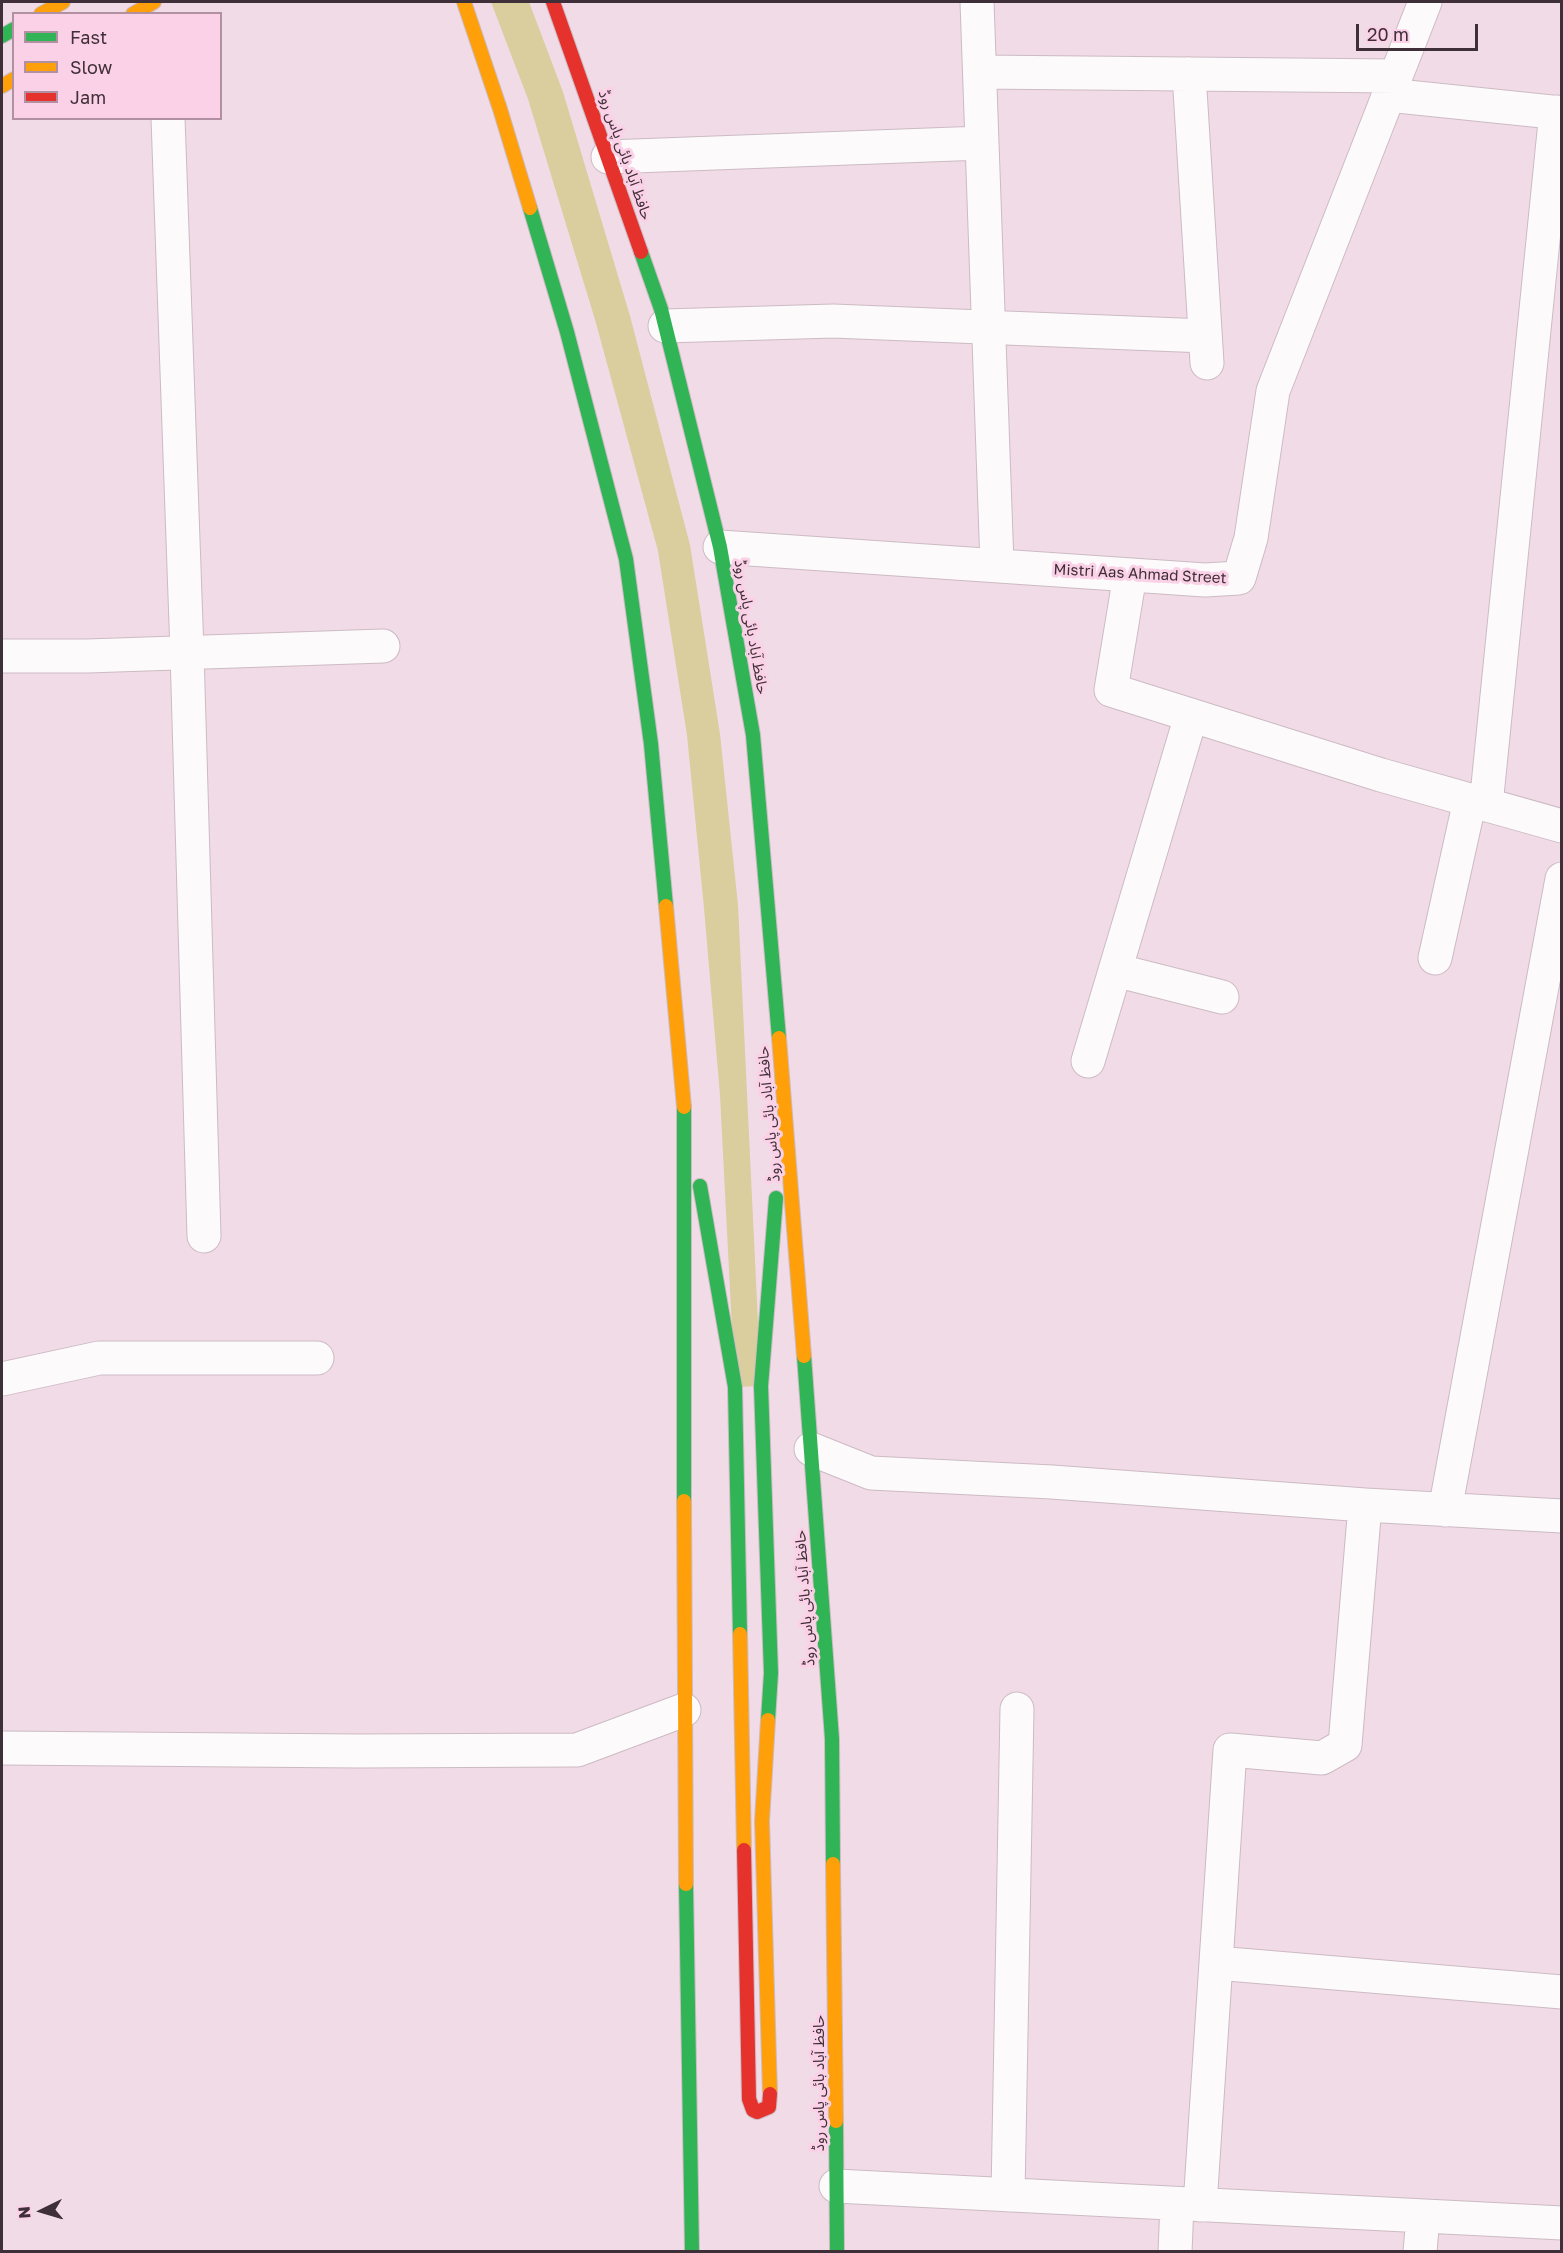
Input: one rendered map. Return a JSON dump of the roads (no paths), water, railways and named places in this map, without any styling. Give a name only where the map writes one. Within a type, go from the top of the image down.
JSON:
[{"type":"main road","points":[[45,12],[63,2]]},
{"type":"main road","points":[[136,12],[154,2]]},
{"type":"main road","points":[[464,2],[500,109],[567,332],[626,559],[651,744],[684,1098],[735,1387],[749,2099],[753,2110],[757,2112],[769,2107],[770,2100],[762,1821],[771,1673],[761,1386],[784,1091]]},
{"type":"main road","name":"حافظ آباد بائی پاس روڈ","points":[[553,2],[665,326],[720,547],[753,735],[784,1091],[832,1739],[837,2252]]},
{"type":"main road","points":[[684,1098],[684,1710],[692,2252]]},
{"type":"street","points":[[977,2],[997,565]]},
{"type":"street","name":"Mistri Aas Ahmad Street","points":[[720,547],[1205,580],[1239,578],[1251,538],[1273,391],[1425,2]]},
{"type":"street","points":[[980,72],[1189,74],[1391,86],[1559,113],[1478,803],[1436,958]]},
{"type":"street","points":[[665,326],[833,321],[989,328],[1206,349],[1189,74]]},
{"type":"street","points":[[168,120],[187,652],[204,1236]]},
{"type":"street","points":[[608,156],[982,143]]},
{"type":"street","points":[[1130,575],[1111,690],[1381,775],[1562,826]]},
{"type":"street","points":[[2,656],[87,656],[383,646]]},
{"type":"street","points":[[1088,1061],[1191,716]]},
{"type":"street","points":[[1445,1510],[1562,879]]},
{"type":"street","points":[[1115,970],[1222,997]]},
{"type":"street","points":[[2,1379],[99,1358],[317,1358]]},
{"type":"street","points":[[811,1449],[871,1473],[1052,1482],[1365,1505],[1562,1516]]},
{"type":"street","points":[[1175,2252],[1188,2204],[1216,1963],[1230,1750],[1322,1758],[1346,1745],[1365,1505]]},
{"type":"street","points":[[1008,2195],[1017,1709]]},
{"type":"street","points":[[2,1748],[577,1750],[684,1710]]},
{"type":"street","points":[[1216,1963],[1562,1992]]},
{"type":"street","points":[[836,2186],[1562,2223]]},
{"type":"street","points":[[1420,2252],[1423,2216]]}]
